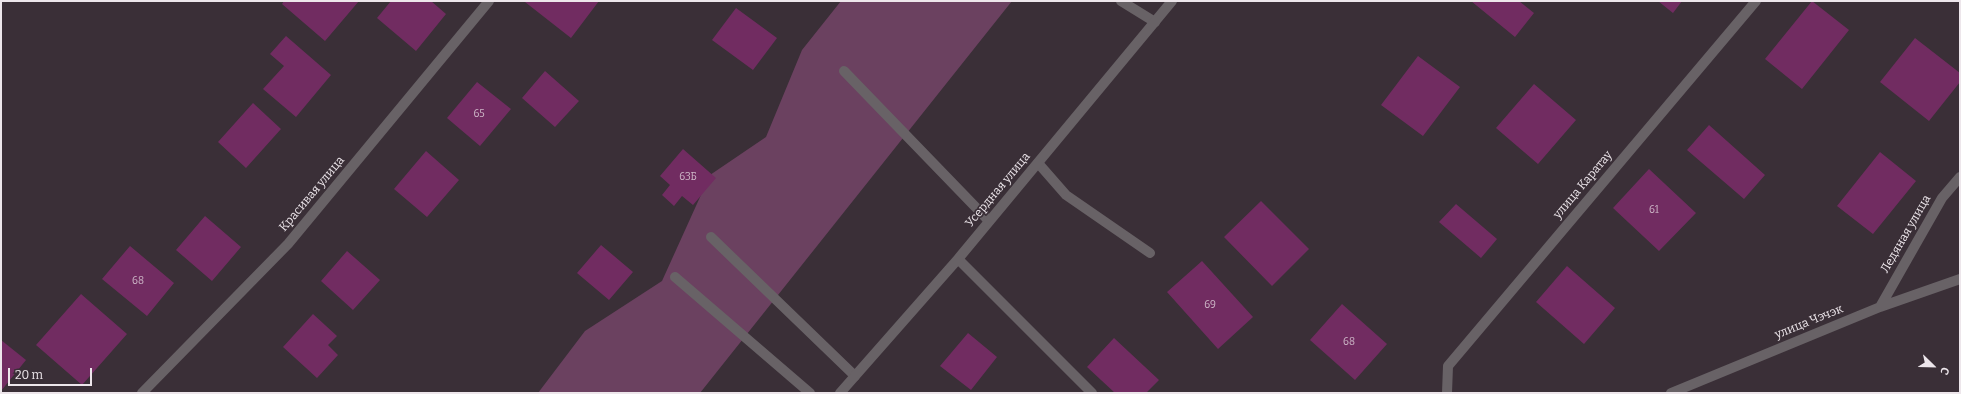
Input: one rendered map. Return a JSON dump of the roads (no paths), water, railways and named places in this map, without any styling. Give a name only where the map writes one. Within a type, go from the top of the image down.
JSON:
[{"type":"street","name":"Красивая улица","points":[[142,393],[288,244],[489,1]]},
{"type":"street","points":[[1121,1],[1155,22]]},
{"type":"street","name":"Усердная улица","points":[[840,393],[958,259],[1172,1]]},
{"type":"street","name":"улица Каратау","points":[[1447,393],[1448,366],[1756,1]]},
{"type":"street","points":[[844,71],[989,221]]},
{"type":"street","points":[[1038,163],[1066,195],[1150,253]]},
{"type":"street","name":"Ледяная улица","points":[[1880,307],[1942,198],[1960,177]]},
{"type":"street","points":[[711,237],[855,376]]},
{"type":"street","points":[[958,259],[1092,393]]},
{"type":"street","points":[[675,277],[810,393]]},
{"type":"street","name":"улица Чэчэк","points":[[1671,393],[1880,307],[1960,280]]}]
